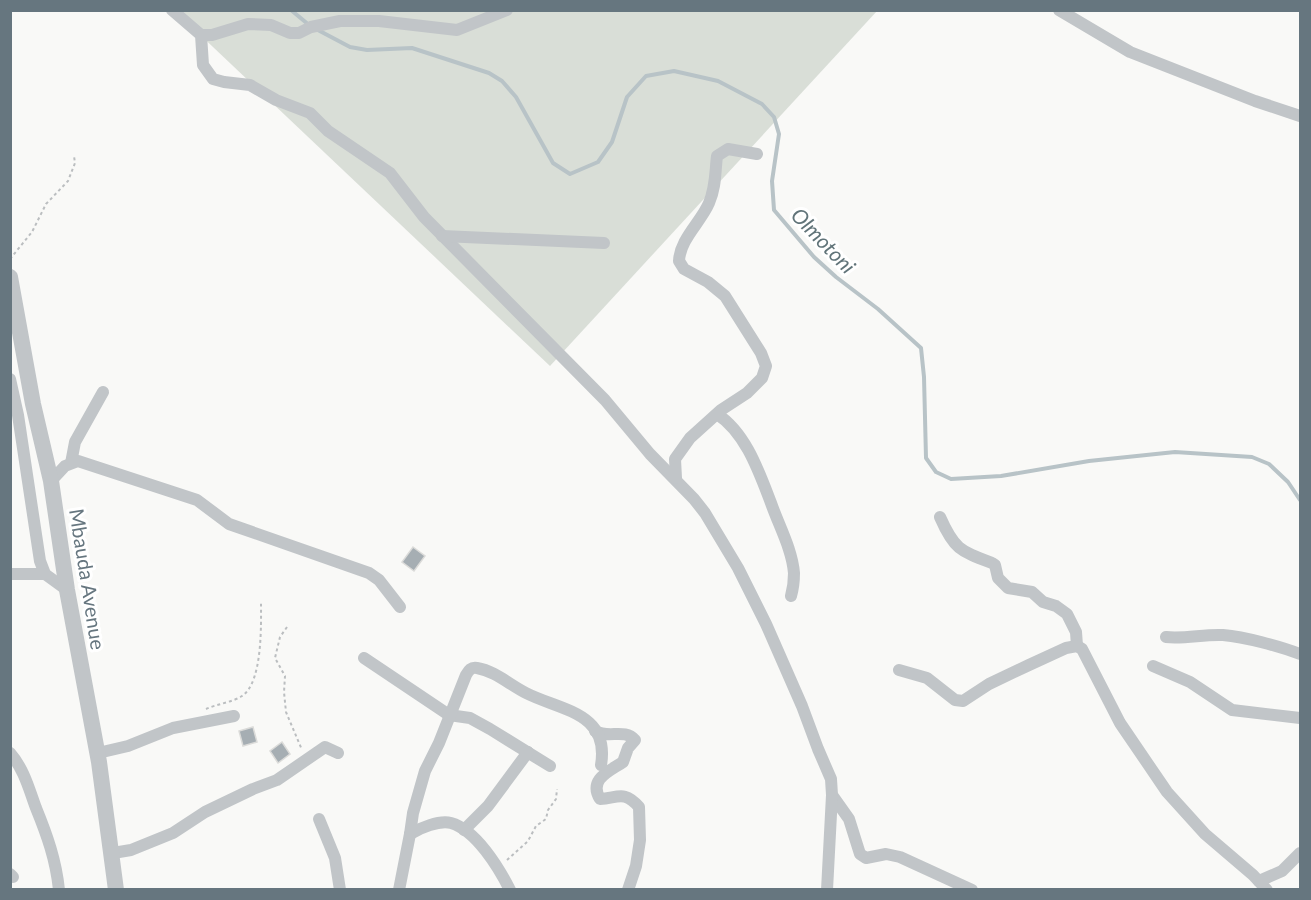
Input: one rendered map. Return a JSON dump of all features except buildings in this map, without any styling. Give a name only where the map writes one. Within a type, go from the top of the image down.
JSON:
[{"type":"street","points":[[172,10],[201,35],[212,35],[235,26],[248,24],[271,26],[290,33],[299,33],[311,27],[340,21],[379,21],[457,30],[507,10]]},
{"type":"street","points":[[1059,10],[1130,52],[1255,101],[1300,116]]},
{"type":"street","points":[[201,35],[203,65],[213,79],[250,85],[276,100],[310,113],[328,131],[390,173],[412,203],[442,236],[605,400],[650,454],[676,478],[705,513],[738,568],[766,624],[831,779],[827,890]]},
{"type":"street","points":[[676,478],[674,464],[677,454],[690,438],[717,414],[755,387],[765,372],[765,361],[725,296],[708,282],[684,269],[680,265],[679,256],[688,237],[704,214],[712,195],[717,176],[717,156],[728,149],[757,154]]},
{"type":"street","points":[[442,236],[604,243]]},
{"type":"street","name":"Mbauda Avenue","points":[[10,277],[33,404],[51,481],[67,590],[98,753],[113,853],[116,890]]},
{"type":"street","points":[[10,379],[18,415],[37,547],[45,574]]},
{"type":"street","points":[[71,463],[75,441],[103,392]]},
{"type":"street","points":[[717,414],[731,426],[763,480],[790,556],[794,574],[791,596]]},
{"type":"street","points":[[51,481],[71,463],[78,461],[197,500],[229,524],[369,573],[380,580],[400,607]]},
{"type":"street","points":[[940,517],[949,536],[959,549],[995,565],[998,578],[1008,588],[1032,592],[1043,602],[1056,606],[1067,614],[1076,632],[1077,646]]},
{"type":"street","points":[[10,574],[45,574],[67,590]]},
{"type":"street","points":[[1166,637],[1209,635],[1236,637],[1300,654]]},
{"type":"street","points":[[899,670],[927,678],[955,700],[963,701],[989,684],[1066,648],[1077,646],[1082,649],[1120,723],[1167,792],[1206,834],[1263,885],[1282,871],[1300,853]]},
{"type":"street","points":[[364,658],[449,715],[470,718],[550,766]]},
{"type":"street","points":[[1153,666],[1190,682],[1232,710],[1300,718]]},
{"type":"street","points":[[399,890],[413,813],[425,771],[439,744],[466,675],[471,669],[476,668],[504,680],[525,693],[575,712],[595,731],[605,735],[627,734],[635,740],[627,750],[623,762],[608,769],[599,779],[597,790],[600,799],[623,795],[639,807],[641,813],[636,866],[628,890]]},
{"type":"street","points":[[98,753],[128,746],[173,728],[234,716]]},
{"type":"street","points":[[595,731],[602,753],[601,765]]},
{"type":"street","points":[[113,853],[131,850],[173,833],[205,812],[278,780],[325,747],[338,753]]},
{"type":"street","points":[[464,830],[488,806],[528,752]]},
{"type":"street","points":[[10,753],[20,766],[47,835],[57,868],[59,890]]},
{"type":"street","points":[[832,795],[849,819],[860,854],[866,858],[886,854],[900,857],[972,890]]},
{"type":"street","points":[[319,819],[335,858],[340,890]]},
{"type":"street","points":[[410,834],[423,827],[448,823],[464,830],[484,849],[510,890]]},
{"type":"path","points":[[10,259],[32,232],[46,204],[68,181],[75,163],[74,156]]},
{"type":"path","points":[[203,710],[239,698],[251,686],[259,649],[261,601]]},
{"type":"path","points":[[287,627],[280,636],[275,658],[285,676],[286,712],[303,754],[301,764]]},
{"type":"path","points":[[496,866],[503,863],[524,844],[536,826],[546,819],[548,810],[556,799],[557,789]]},
{"type":"shaded area","points":[[175,11],[877,11],[550,366]]},
{"type":"waterway","name":"Olmotoni","points":[[291,10],[309,25]]},
{"type":"waterway","name":"Olmotoni","points":[[316,29],[350,47],[367,50],[412,48],[489,73],[502,81],[516,97],[553,163],[570,174],[598,162],[612,142],[627,97],[646,76],[674,71],[718,81],[762,104],[774,117],[779,134],[772,181],[774,210],[814,257],[878,309],[921,348],[926,458],[936,472],[951,479],[1001,476],[1089,461],[1175,452],[1252,457],[1269,464],[1288,482],[1300,500]]}]
